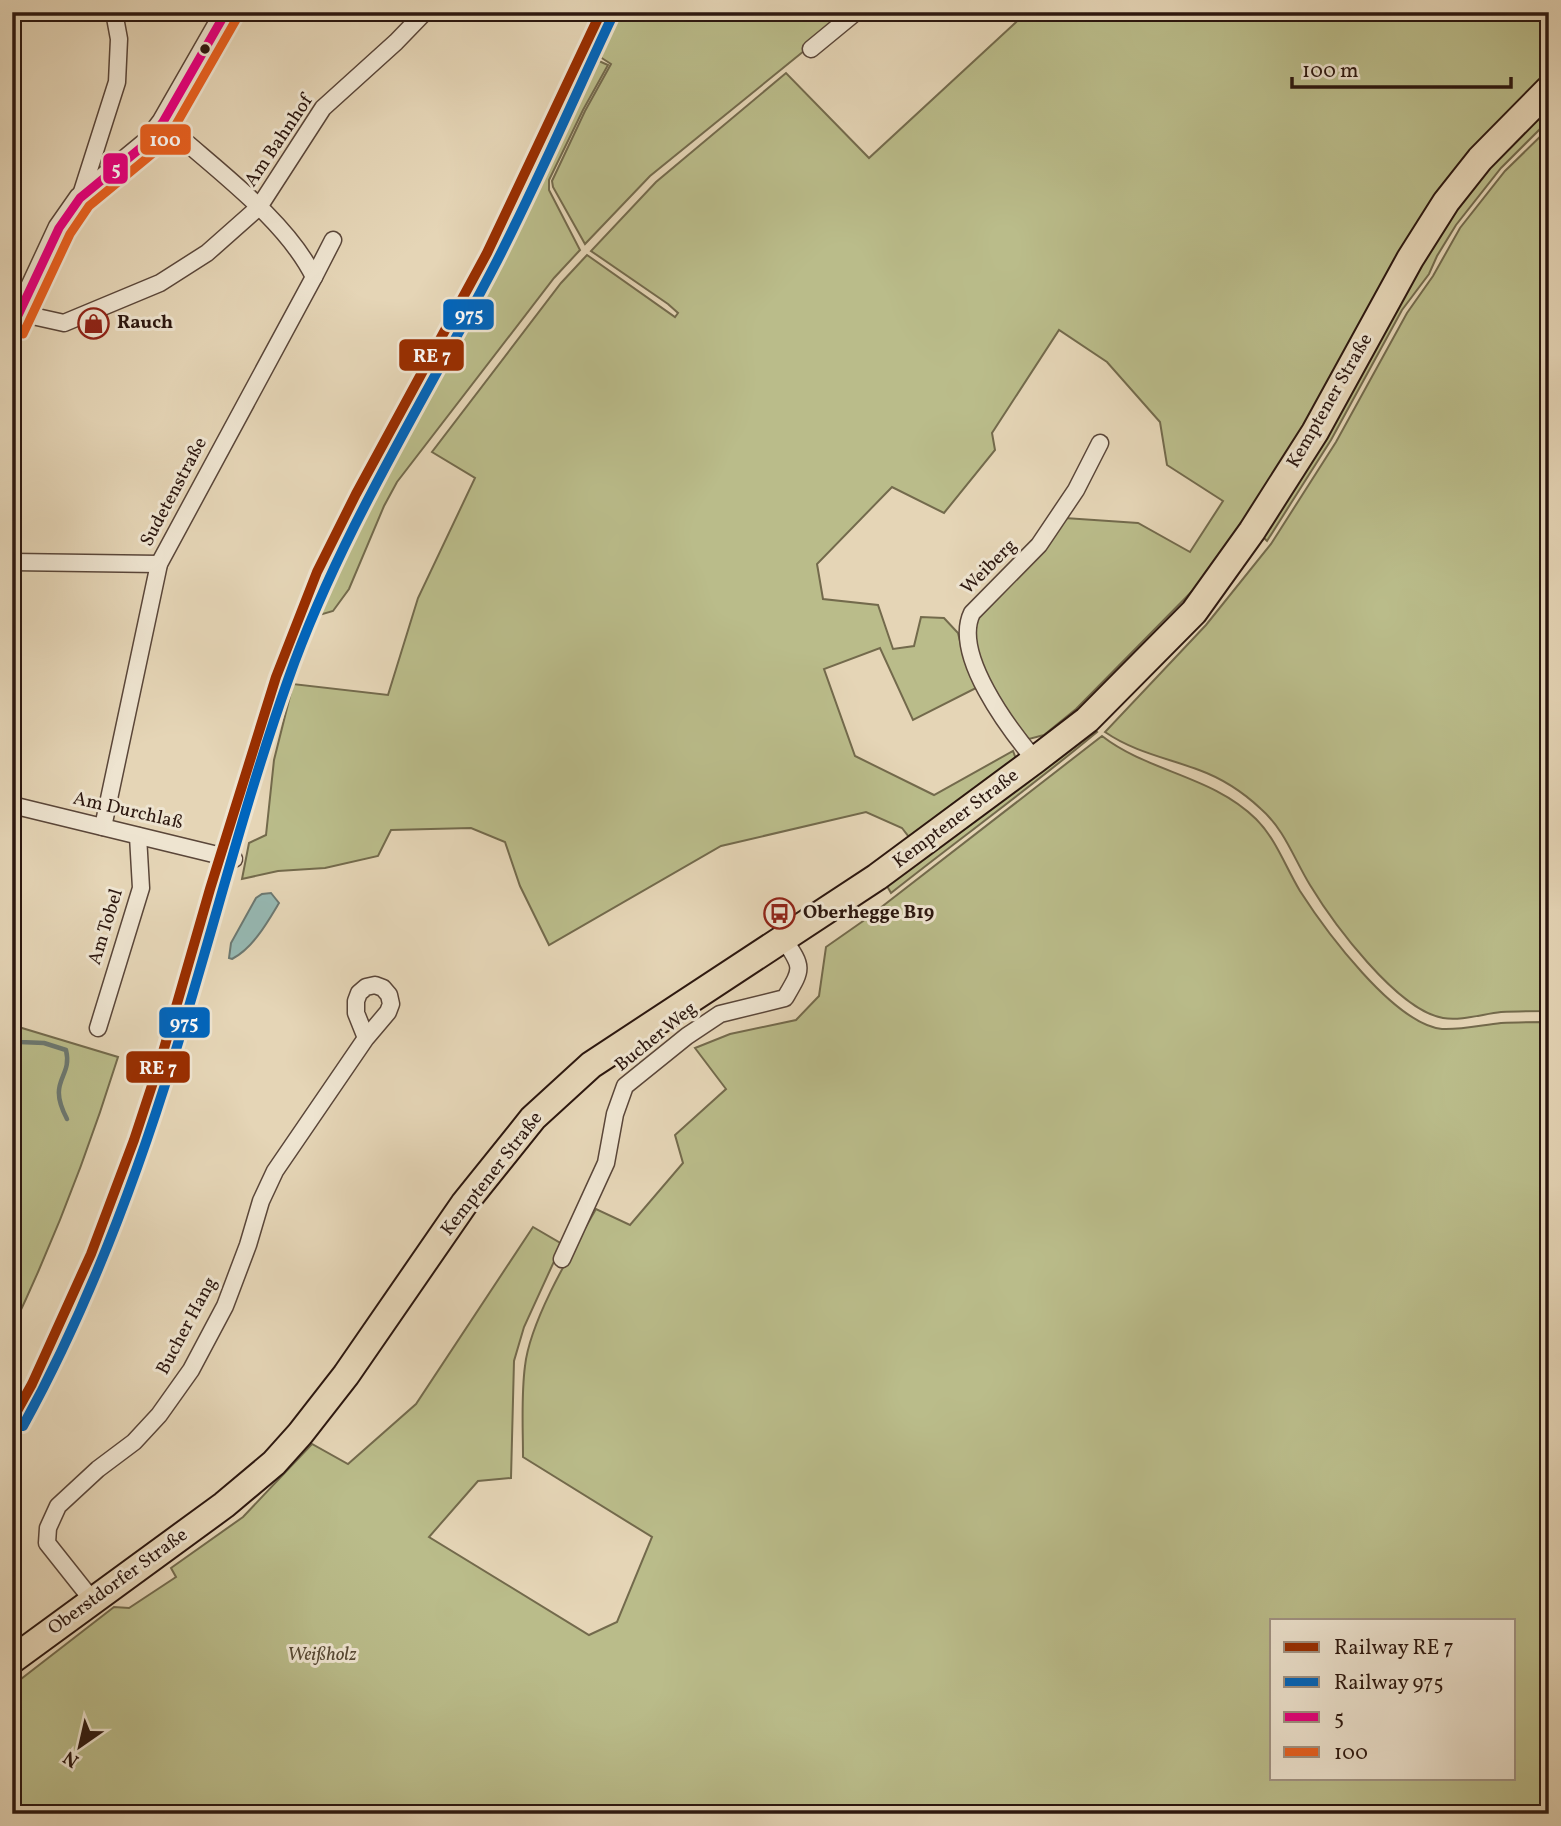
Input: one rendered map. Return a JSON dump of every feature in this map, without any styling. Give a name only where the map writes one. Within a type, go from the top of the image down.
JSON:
[{"type":"main road","name":"Kemptener Straße","points":[[224,1506],[274,1463],[300,1434],[346,1375],[464,1204],[533,1118],[591,1065],[877,877],[1035,760],[1087,720],[1194,612],[1252,531],[1315,432],[1410,259],[1446,202],[1480,159],[1549,89]]},
{"type":"main road","name":"Oberstdorfer Straße","points":[[12,1660],[224,1506]]},
{"type":"street","points":[[80,198],[117,82],[119,39],[114,12]]},
{"type":"street","points":[[16,321],[58,228],[80,198],[148,142],[163,122],[226,12]]},
{"type":"street","name":"Am Bahnhof","points":[[16,321],[64,323],[160,283],[207,253],[260,207],[323,108],[425,12]]},
{"type":"street","points":[[811,49],[856,12]]},
{"type":"street","points":[[163,122],[260,207],[304,257],[314,276]]},
{"type":"street","name":"Sudetenstraße","points":[[103,827],[159,564],[333,240]]},
{"type":"street","name":"Weiberg","points":[[1035,760],[1009,729],[979,673],[968,649],[966,625],[972,613],[1039,545],[1056,523],[1100,443]]},
{"type":"street","points":[[12,562],[159,564]]},
{"type":"street","name":"Am Durchlaß","points":[[12,806],[234,859]]},
{"type":"street","name":"Am Tobel","points":[[98,1028],[141,888],[138,836]]},
{"type":"street","name":"Bucher Weg","points":[[562,1259],[606,1163],[615,1114],[625,1086],[687,1036],[720,1014],[785,998],[799,974],[798,960],[784,940]]},
{"type":"street","name":"Bucher Hang","points":[[93,1601],[47,1543],[47,1528],[58,1506],[98,1469],[134,1443],[159,1415],[191,1370],[225,1307],[261,1201],[275,1171],[366,1038]]},
{"type":"green space","points":[[614,12],[852,12],[650,176],[585,244],[552,181],[611,64],[594,53]]},
{"type":"green space","points":[[1027,12],[1549,12],[1549,80],[1525,102],[1214,569],[1076,709],[1044,735],[1029,739],[1000,701],[984,672],[972,625],[1065,518],[1138,523],[1190,552],[1223,501],[1167,465],[1160,422],[1107,362],[1059,330],[992,433],[995,450],[944,513],[892,487],[817,564],[823,599],[878,605],[893,649],[914,646],[921,617],[944,618],[958,633],[978,687],[913,720],[880,648],[824,669],[855,756],[934,795],[1013,751],[1016,759],[909,837],[902,828],[866,812],[721,846],[549,945],[520,886],[505,842],[471,828],[391,830],[378,856],[325,868],[278,871],[242,879],[249,843],[266,835],[274,760],[293,684],[388,695],[418,598],[475,478],[432,452],[561,283],[587,255],[675,317],[678,313],[668,304],[591,251],[656,182],[786,73],[869,158]]},
{"type":"green space","points":[[592,58],[608,65],[549,180],[549,190],[580,250],[554,278],[397,482],[349,589],[333,611],[306,619],[363,498],[495,256]]},
{"type":"green space","points":[[1549,105],[1549,120],[1501,168],[1456,225],[1429,274],[1402,310],[1331,440],[1267,541],[1260,534],[1452,208]]},
{"type":"green space","points":[[1549,128],[1549,1011],[1501,1012],[1450,1019],[1425,1012],[1406,999],[1368,963],[1320,901],[1277,826],[1254,803],[1216,777],[1139,750],[1105,732],[1206,625],[1271,544],[1336,442],[1407,313],[1433,276],[1460,228],[1505,171]]},
{"type":"green space","points":[[1091,727],[1097,732],[891,893],[887,886]]},
{"type":"green space","name":"Weißholz","points":[[1102,736],[1139,758],[1220,793],[1256,819],[1269,835],[1300,891],[1326,928],[1362,973],[1403,1011],[1423,1023],[1442,1029],[1501,1023],[1549,1022],[1549,1814],[12,1814],[12,1686],[114,1607],[129,1608],[176,1577],[171,1568],[243,1517],[312,1444],[348,1464],[416,1404],[533,1227],[562,1244],[524,1327],[514,1361],[511,1478],[478,1481],[429,1537],[589,1635],[617,1622],[652,1537],[523,1457],[525,1366],[535,1328],[554,1285],[596,1209],[630,1225],[683,1163],[675,1135],[726,1089],[695,1048],[730,1034],[796,1020],[819,996],[826,947]]},
{"type":"green space","points":[[12,1025],[118,1057],[70,1195],[12,1329]]},
{"type":"water","points":[[271,893],[279,903],[270,919],[247,948],[232,959],[229,958],[231,943],[256,898]]},
{"type":"waterway","points":[[12,1040],[44,1043],[66,1050],[66,1067],[59,1095],[67,1119]]},
{"type":"transit line","name":"5","points":[[12,328],[59,228],[80,198],[148,142],[163,122],[226,12]]},
{"type":"transit line","points":[[12,1420],[32,1384],[91,1254],[134,1140],[276,677],[317,572],[356,494],[487,253],[601,12]]},
{"type":"transit line","name":"100","points":[[23,334],[70,234],[89,206],[158,149],[174,128],[237,18]]},
{"type":"rail line","name":"975","points":[[23,1426],[89,1291],[143,1151],[257,773],[309,625],[358,519],[512,231],[612,17]]},
{"type":"place","name":"Rauch","points":[[94,323]]},
{"type":"place","name":"Oberhegge B19","points":[[780,913]]}]
